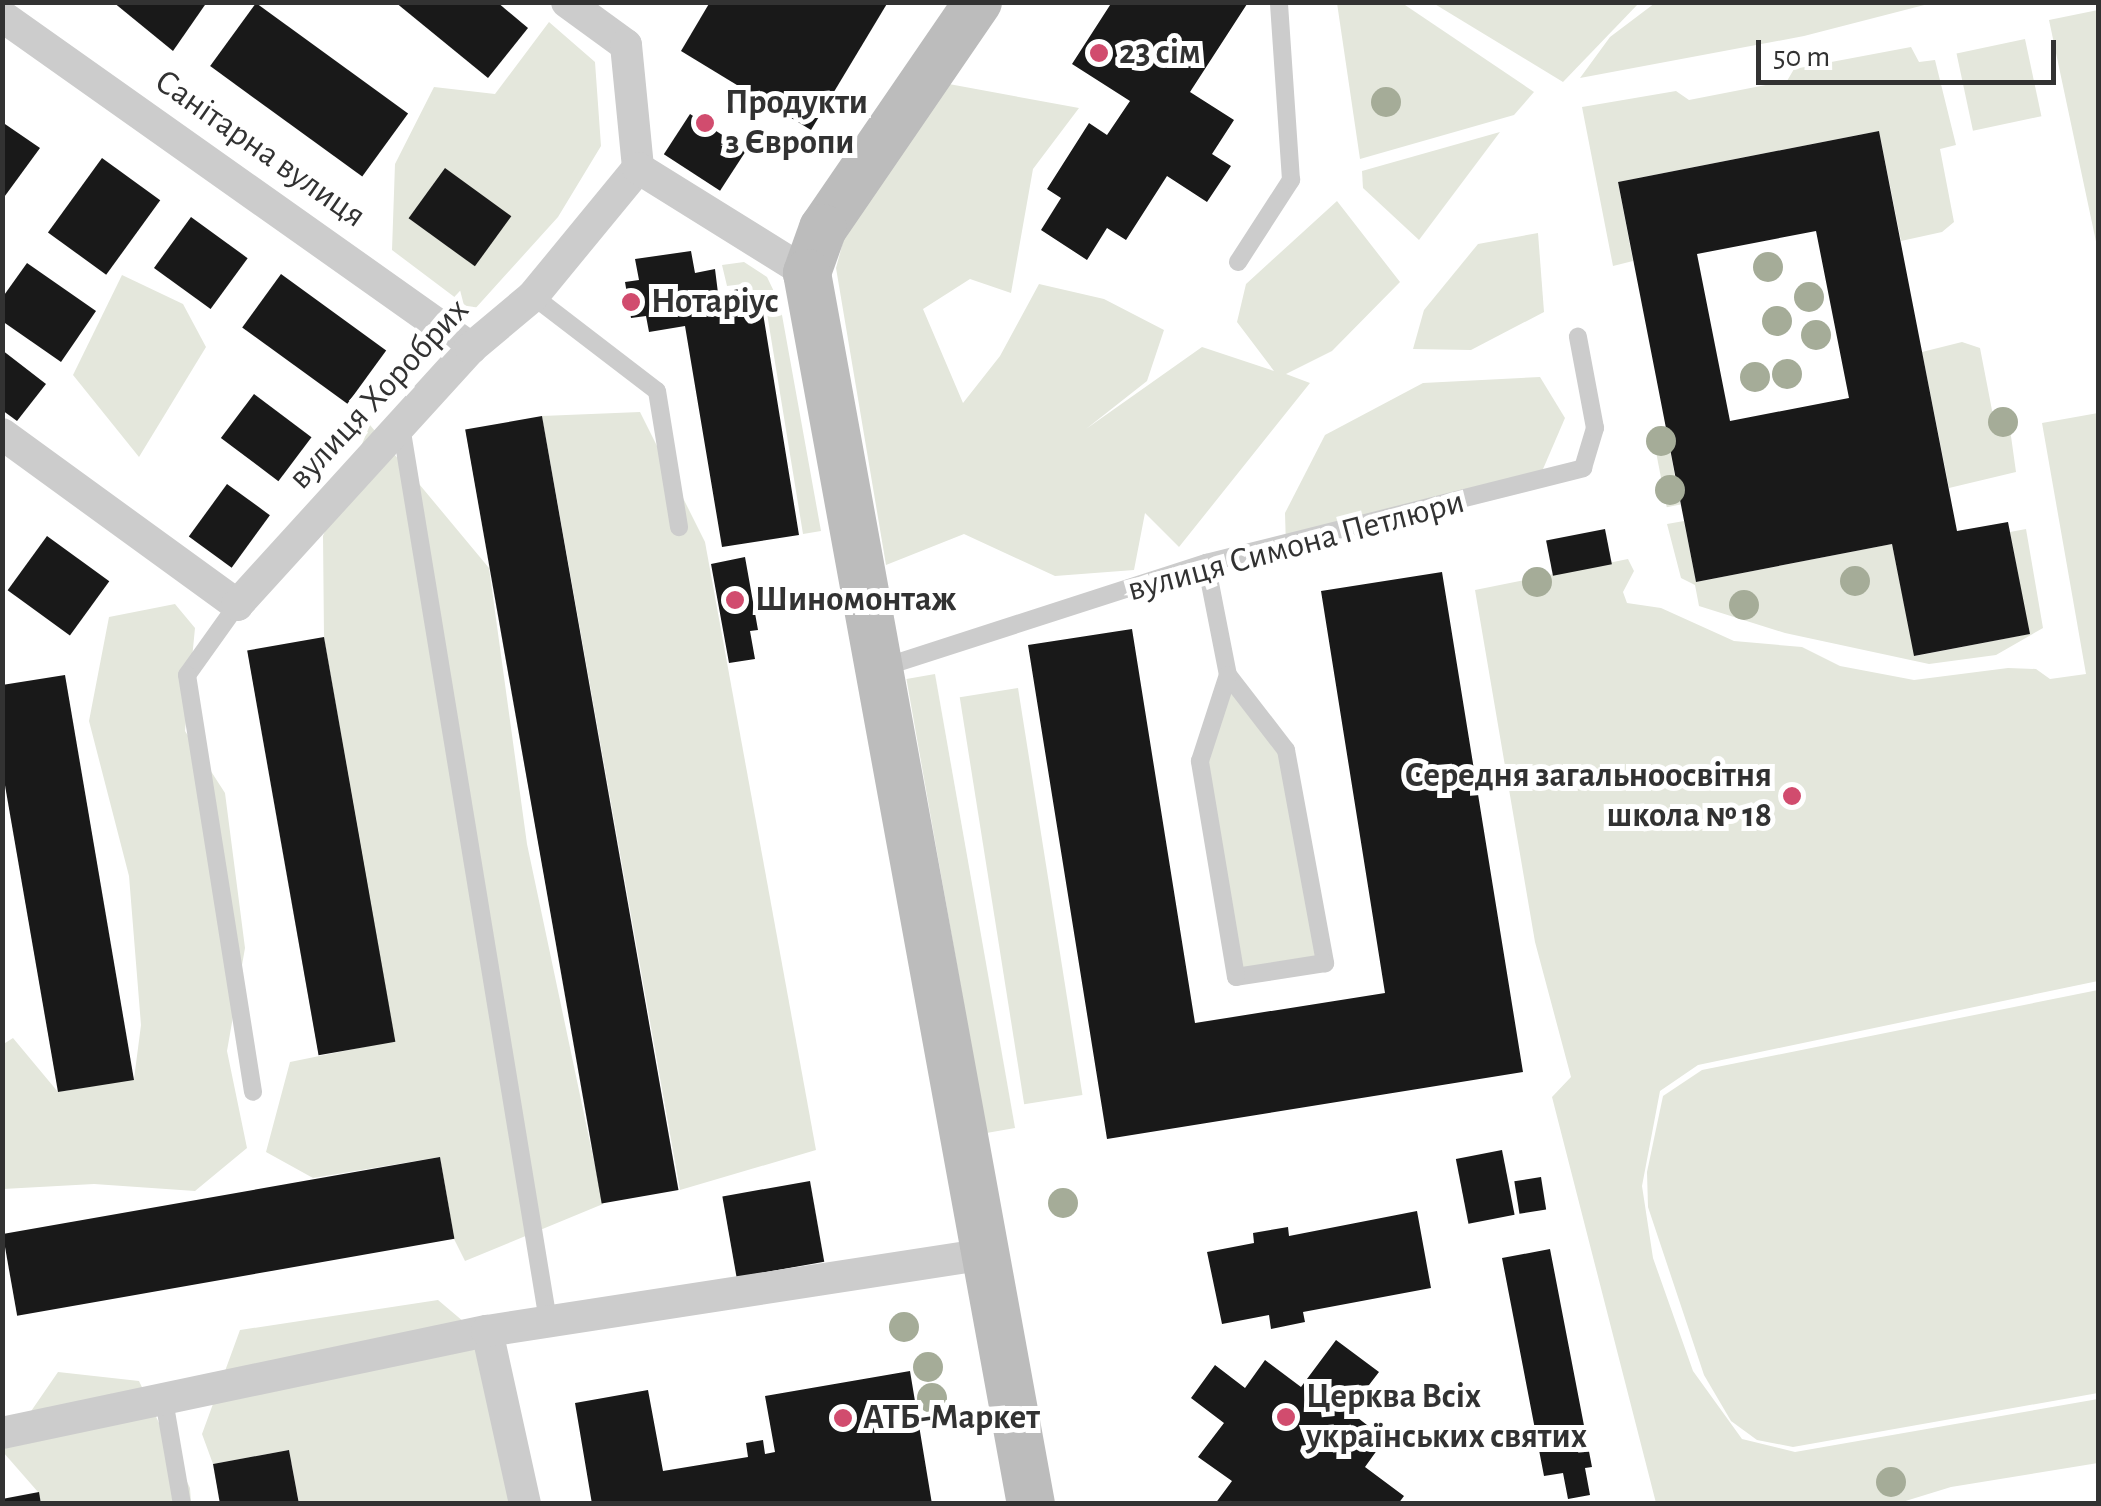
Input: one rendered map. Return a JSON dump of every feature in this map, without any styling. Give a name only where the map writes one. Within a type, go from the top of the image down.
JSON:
[{"type":"street","points":[[568,2],[626,45],[638,168],[807,273]]},
{"type":"street","points":[[978,2],[823,228],[807,273],[1031,1504]]},
{"type":"street","name":"Санітарна вулиця","points":[[2,16],[471,348]]},
{"type":"street","name":"вулиця Хоробрих","points":[[237,605],[471,348],[533,296],[638,168]]},
{"type":"street","points":[[2,434],[237,605]]},
{"type":"street","points":[[2,1433],[487,1331],[986,1254]]},
{"type":"street","points":[[487,1331],[525,1504]]},
{"type":"lane","points":[[1238,262],[1292,180],[1280,2]]},
{"type":"lane","points":[[533,296],[657,391],[678,527]]},
{"type":"lane","name":"вулиця Симона Петлюри","points":[[881,668],[1206,563],[1583,468],[1595,428],[1578,337]]},
{"type":"lane","points":[[400,426],[548,1321]]},
{"type":"lane","points":[[1206,563],[1228,675],[1286,750],[1325,963],[1236,976],[1200,761],[1228,675]]},
{"type":"lane","points":[[237,605],[187,675],[253,1092]]},
{"type":"lane","points":[[164,1400],[182,1504]]},
{"type":"shaded area","points":[[1639,2],[1563,82],[1433,3]]},
{"type":"shaded area","points":[[1337,3],[1402,3],[1534,92],[1514,115],[1360,159]]},
{"type":"shaded area","points":[[1655,3],[1932,3],[1804,36],[1580,78],[1610,37]]},
{"type":"shaded area","points":[[2098,10],[2098,251],[2049,20]]},
{"type":"shaded area","points":[[549,22],[595,62],[601,146],[558,217],[473,311],[392,250],[395,164],[434,87],[495,94]]},
{"type":"shaded area","points":[[2025,39],[2041,116],[1973,131],[1957,54]]},
{"type":"shaded area","points":[[1911,47],[1919,62],[1935,60],[1956,145],[1940,149],[1954,222],[1942,232],[1901,241],[1879,131],[1618,182],[1633,261],[1613,266],[1582,107],[1676,91],[1689,100],[1787,81],[1794,69]]},
{"type":"shaded area","points":[[938,82],[1079,108],[1033,169],[1011,293],[970,279],[923,309],[963,403],[1000,356],[1039,284],[1104,299],[1164,330],[1147,381],[1086,429],[1202,347],[1274,371],[1237,322],[1246,284],[1337,201],[1400,282],[1332,351],[1286,374],[1310,383],[1179,547],[1145,513],[1134,570],[1055,576],[964,534],[886,565],[836,268],[847,227]]},
{"type":"shaded area","points":[[1500,132],[1419,240],[1363,188],[1362,171]]},
{"type":"shaded area","points":[[1538,233],[1544,312],[1471,350],[1413,349],[1424,310],[1478,244]]},
{"type":"shaded area","points":[[744,262],[767,277],[780,304],[821,531],[803,534],[765,301],[748,303],[743,284],[727,286],[722,265]]},
{"type":"shaded area","points":[[122,275],[183,304],[206,347],[139,457],[73,375]]},
{"type":"shaded area","points":[[1962,342],[1980,348],[1996,431],[2010,429],[2016,472],[1949,488],[1922,352]]},
{"type":"shaded area","points":[[1540,377],[1565,418],[1537,483],[1391,529],[1286,547],[1285,513],[1325,435],[1423,383]]},
{"type":"shaded area","points":[[640,412],[705,542],[816,1150],[680,1190],[542,416]]},
{"type":"shaded area","points":[[2098,413],[2098,981],[1698,1065],[1660,1091],[1642,1186],[1653,1258],[1693,1371],[1742,1439],[1795,1452],[2098,1399],[2098,1463],[1951,1487],[1899,1503],[1656,1503],[1552,1097],[1571,1077],[1535,942],[1475,590],[1628,559],[1634,571],[1623,592],[1627,603],[1661,608],[1734,641],[1802,647],[1840,666],[1914,680],[2008,668],[2036,669],[2050,679],[2086,674],[2042,423]]},
{"type":"shaded area","points":[[370,425],[489,568],[527,844],[603,1204],[465,1261],[454,1239],[440,1157],[313,1178],[266,1152],[290,1062],[393,1041],[324,637],[323,536]]},
{"type":"shaded area","points":[[1666,430],[1681,505],[1667,507],[1652,433]]},
{"type":"shaded area","points":[[1684,521],[1696,582],[1892,544],[1915,656],[2029,634],[2010,532],[2026,529],[2043,628],[1996,655],[1929,664],[1785,633],[1699,606],[1695,585],[1681,578],[1667,524]]},
{"type":"shaded area","points":[[175,604],[195,628],[185,731],[225,793],[245,948],[227,1051],[247,1148],[195,1191],[94,1184],[3,1189],[2,1045],[13,1038],[58,1092],[134,1079],[141,1025],[129,876],[89,721],[109,617]]},
{"type":"shaded area","points":[[935,674],[1015,1128],[986,1133],[906,679]]},
{"type":"shaded area","points":[[1018,688],[1082,1095],[1024,1104],[960,697]]},
{"type":"shaded area","points":[[1229,688],[1281,752],[1316,956],[1241,968],[1207,762]]},
{"type":"shaded area","points":[[2098,990],[2098,1393],[1793,1447],[1757,1440],[1731,1421],[1704,1375],[1648,1207],[1647,1172],[1663,1096],[1702,1070]]},
{"type":"shaded area","points":[[438,1300],[503,1355],[527,1503],[299,1503],[289,1450],[213,1464],[202,1434],[240,1330]]},
{"type":"shaded area","points":[[58,1372],[139,1381],[190,1488],[191,1503],[41,1503],[38,1492],[3,1452]]},
{"type":"building","points":[[113,2],[207,2],[173,51]]},
{"type":"building","points":[[395,2],[497,2],[528,28],[488,78]]},
{"type":"building","points":[[710,2],[888,2],[811,130],[681,51]]},
{"type":"building","points":[[1112,2],[1247,4],[1190,92],[1234,120],[1212,154],[1231,166],[1207,202],[1167,176],[1126,240],[1107,228],[1087,260],[1041,230],[1061,198],[1047,189],[1089,123],[1107,135],[1130,101],[1072,64]]},
{"type":"building","points":[[256,3],[408,114],[362,177],[210,66]]},
{"type":"building","points":[[690,114],[746,150],[720,191],[664,154]]},
{"type":"building","points":[[2,122],[40,148],[2,200]]},
{"type":"building","points":[[1879,131],[1957,531],[2008,522],[2030,634],[1914,656],[1892,544],[1696,582],[1618,182]],"holes":[[[1816,231],[1849,398],[1730,421],[1697,254]]]},
{"type":"building","points":[[102,158],[160,200],[106,275],[48,232]]},
{"type":"building","points":[[445,168],[511,216],[475,266],[409,218]]},
{"type":"building","points":[[191,217],[248,258],[211,309],[154,268]]},
{"type":"building","points":[[691,251],[695,273],[715,269],[718,293],[739,289],[743,310],[762,307],[799,535],[722,547],[685,326],[649,332],[646,316],[631,318],[625,282],[639,280],[635,259]]},
{"type":"building","points":[[27,263],[96,311],[61,362],[2,321],[2,298]]},
{"type":"building","points":[[281,274],[386,350],[347,404],[242,327]]},
{"type":"building","points":[[2,350],[46,384],[17,421],[2,410]]},
{"type":"building","points":[[254,394],[312,437],[278,481],[221,438]]},
{"type":"building","points":[[542,416],[678,1190],[602,1204],[465,430]]},
{"type":"building","points":[[227,484],[270,515],[232,568],[189,537]]},
{"type":"building","points":[[1605,529],[1612,564],[1553,576],[1546,540]]},
{"type":"building","points":[[47,536],[109,581],[70,635],[8,590]]},
{"type":"building","points":[[745,557],[758,630],[750,631],[755,659],[729,663],[711,564]]},
{"type":"building","points":[[1442,572],[1523,1072],[1107,1139],[1028,645],[1132,629],[1195,1023],[1385,993],[1321,591]]},
{"type":"building","points":[[324,637],[395,1042],[319,1055],[247,651]]},
{"type":"building","points":[[65,675],[134,1080],[58,1092],[2,768],[2,685]]},
{"type":"building","points":[[1502,1150],[1515,1215],[1468,1224],[1456,1159]]},
{"type":"building","points":[[440,1157],[454,1239],[17,1316],[3,1234]]},
{"type":"building","points":[[1541,1177],[1546,1210],[1519,1214],[1514,1181]]},
{"type":"building","points":[[810,1181],[824,1262],[737,1277],[722,1196]]},
{"type":"building","points":[[1417,1211],[1431,1288],[1303,1312],[1305,1322],[1271,1329],[1269,1315],[1222,1324],[1207,1252],[1254,1243],[1253,1233],[1288,1227],[1289,1236]]},
{"type":"building","points":[[1550,1249],[1592,1467],[1585,1468],[1590,1495],[1568,1499],[1563,1473],[1544,1476],[1502,1258]]},
{"type":"building","name":"Церква Всіх українських святих","points":[[1336,1340],[1379,1372],[1349,1411],[1385,1439],[1365,1467],[1404,1496],[1398,1504],[1215,1504],[1232,1481],[1198,1457],[1224,1423],[1191,1398],[1215,1365],[1245,1388],[1265,1360],[1301,1387]]},
{"type":"building","name":"АТБ-Маркет","points":[[910,1371],[932,1504],[592,1504],[575,1403],[648,1390],[663,1471],[748,1457],[746,1443],[763,1440],[765,1454],[775,1452],[765,1396]]},
{"type":"building","points":[[289,1450],[299,1504],[220,1504],[213,1464]]},
{"type":"building","points":[[39,1492],[41,1504],[2,1504],[2,1499]]},
{"type":"place","name":"23 сім","points":[[1099,53]]},
{"type":"place","name":"Продукти з Європи","points":[[705,123]]},
{"type":"place","name":"Нотаріус","points":[[631,302]]},
{"type":"place","name":"Шиномонтаж","points":[[735,600]]},
{"type":"place","name":"Середня загальноосвітня школа № 18","points":[[1792,796]]},
{"type":"place","name":"Церква Всіх українських святих","points":[[1286,1417]]},
{"type":"place","name":"АТБ-Маркет","points":[[843,1418]]}]
